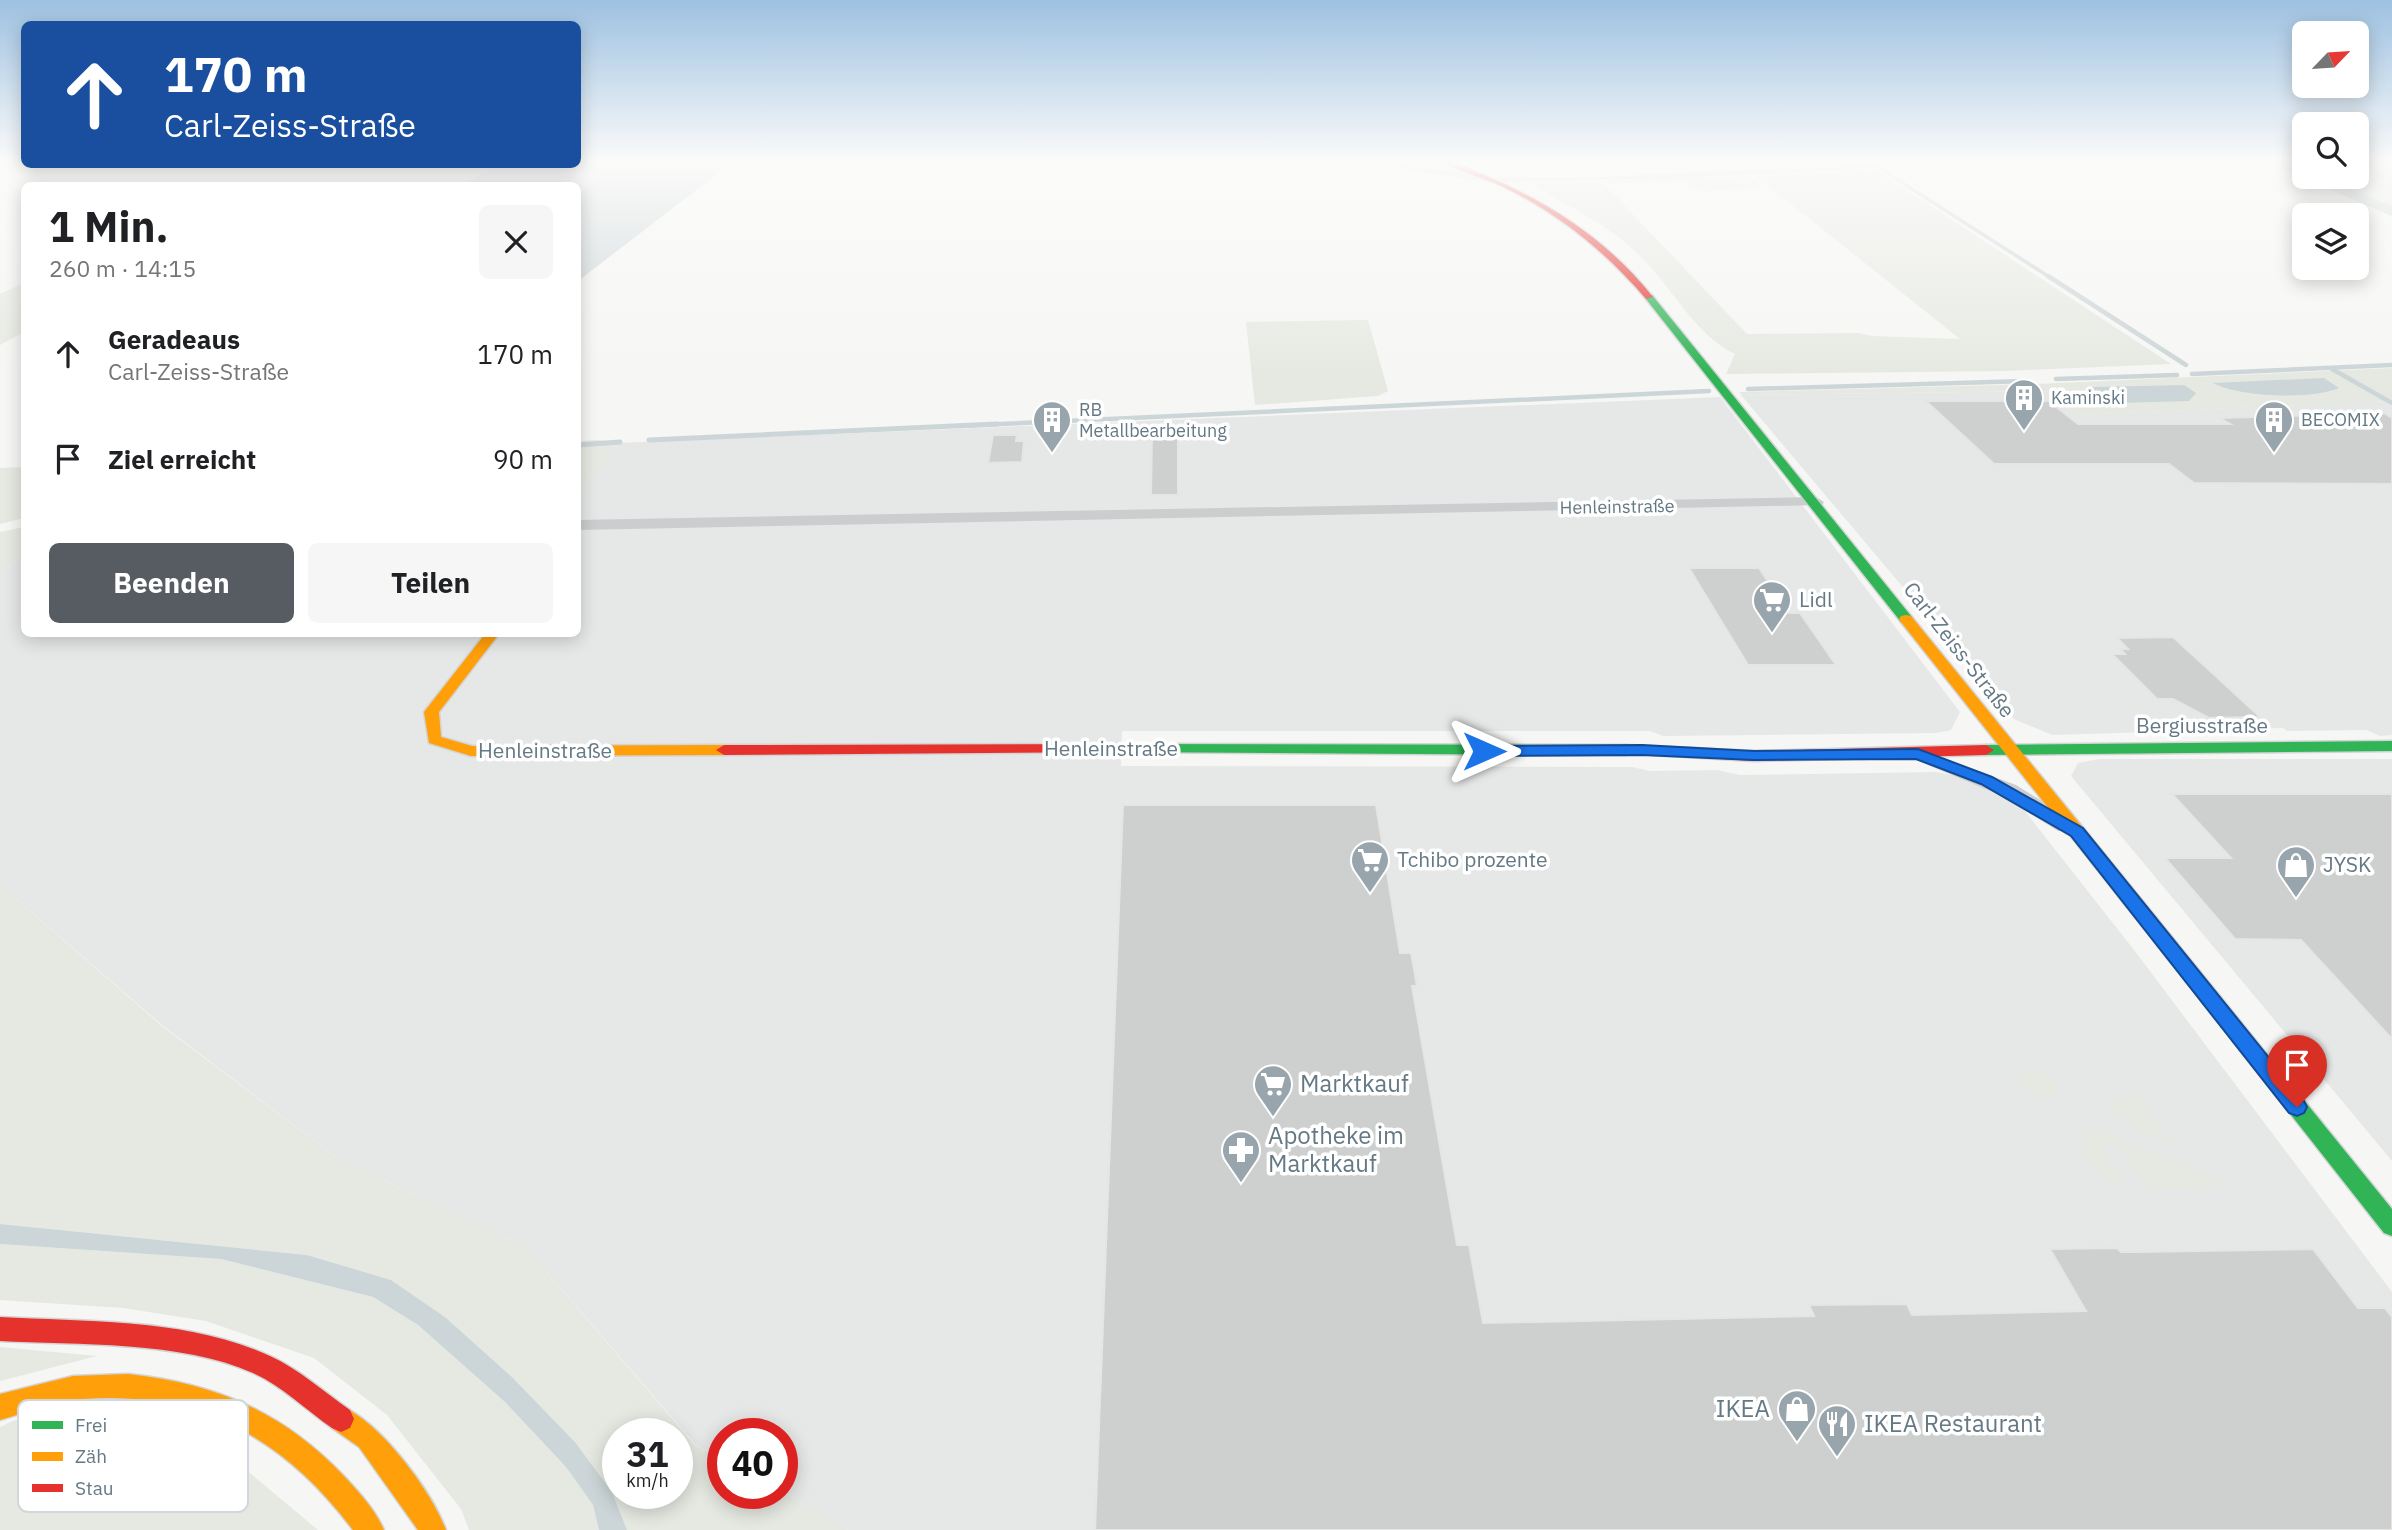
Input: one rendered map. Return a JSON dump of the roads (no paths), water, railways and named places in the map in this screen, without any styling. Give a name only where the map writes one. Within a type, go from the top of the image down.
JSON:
[{"type":"main road","name":"Carl-Zeiss-Straße","points":[[1586,232],[1620,261],[1816,502],[2392,1226]]},
{"type":"main road","name":"Henleinstraße","points":[[490,637],[431,712],[434,740],[471,751],[1327,748],[1419,752],[1642,750],[1754,756],[2013,752]]},
{"type":"main road","name":"Bergiusstraße","points":[[2013,752],[2067,748],[2392,747]]},
{"type":"main road","points":[[0,1329],[133,1337],[198,1345],[261,1364],[368,1438],[428,1516],[432,1530]]},
{"type":"main road","points":[[29,1400],[84,1387],[152,1387],[206,1400]]},
{"type":"main road","points":[[0,1407],[18,1403]]},
{"type":"main road","points":[[248,1417],[282,1437],[347,1493],[370,1530]]},
{"type":"street","name":"Henleinstraße","points":[[581,525],[1816,502]]},
{"type":"street","name":"Henleinstraße","points":[[1918,754],[2008,790],[2077,832]]},
{"type":"waterway","points":[[1980,232],[2051,278]]},
{"type":"waterway","points":[[2048,276],[2186,365]]},
{"type":"waterway","points":[[2192,374],[2392,365]]},
{"type":"waterway","points":[[2332,369],[2392,403]]},
{"type":"waterway","points":[[2056,379],[2177,375]]},
{"type":"waterway","points":[[1748,389],[2027,381]]},
{"type":"waterway","points":[[959,426],[1709,391]]},
{"type":"waterway","points":[[649,440],[997,424]]},
{"type":"waterway","points":[[581,445],[620,442]]},
{"type":"place","name":"Kaminski","points":[[2024,432]]},
{"type":"place","name":"RB Metallbearbeitung","points":[[1052,454]]},
{"type":"place","name":"BECOMIX","points":[[2274,454]]},
{"type":"place","name":"Lidl","points":[[1772,634]]},
{"type":"place","name":"Tchibo prozente","points":[[1370,894]]},
{"type":"place","name":"JYSK","points":[[2296,899]]},
{"type":"place","name":"Marktkauf","points":[[1273,1118]]},
{"type":"place","name":"Apotheke im Marktkauf","points":[[1241,1184]]},
{"type":"place","name":"IKEA","points":[[1797,1443]]},
{"type":"place","name":"IKEA Restaurant","points":[[1837,1458]]}]
